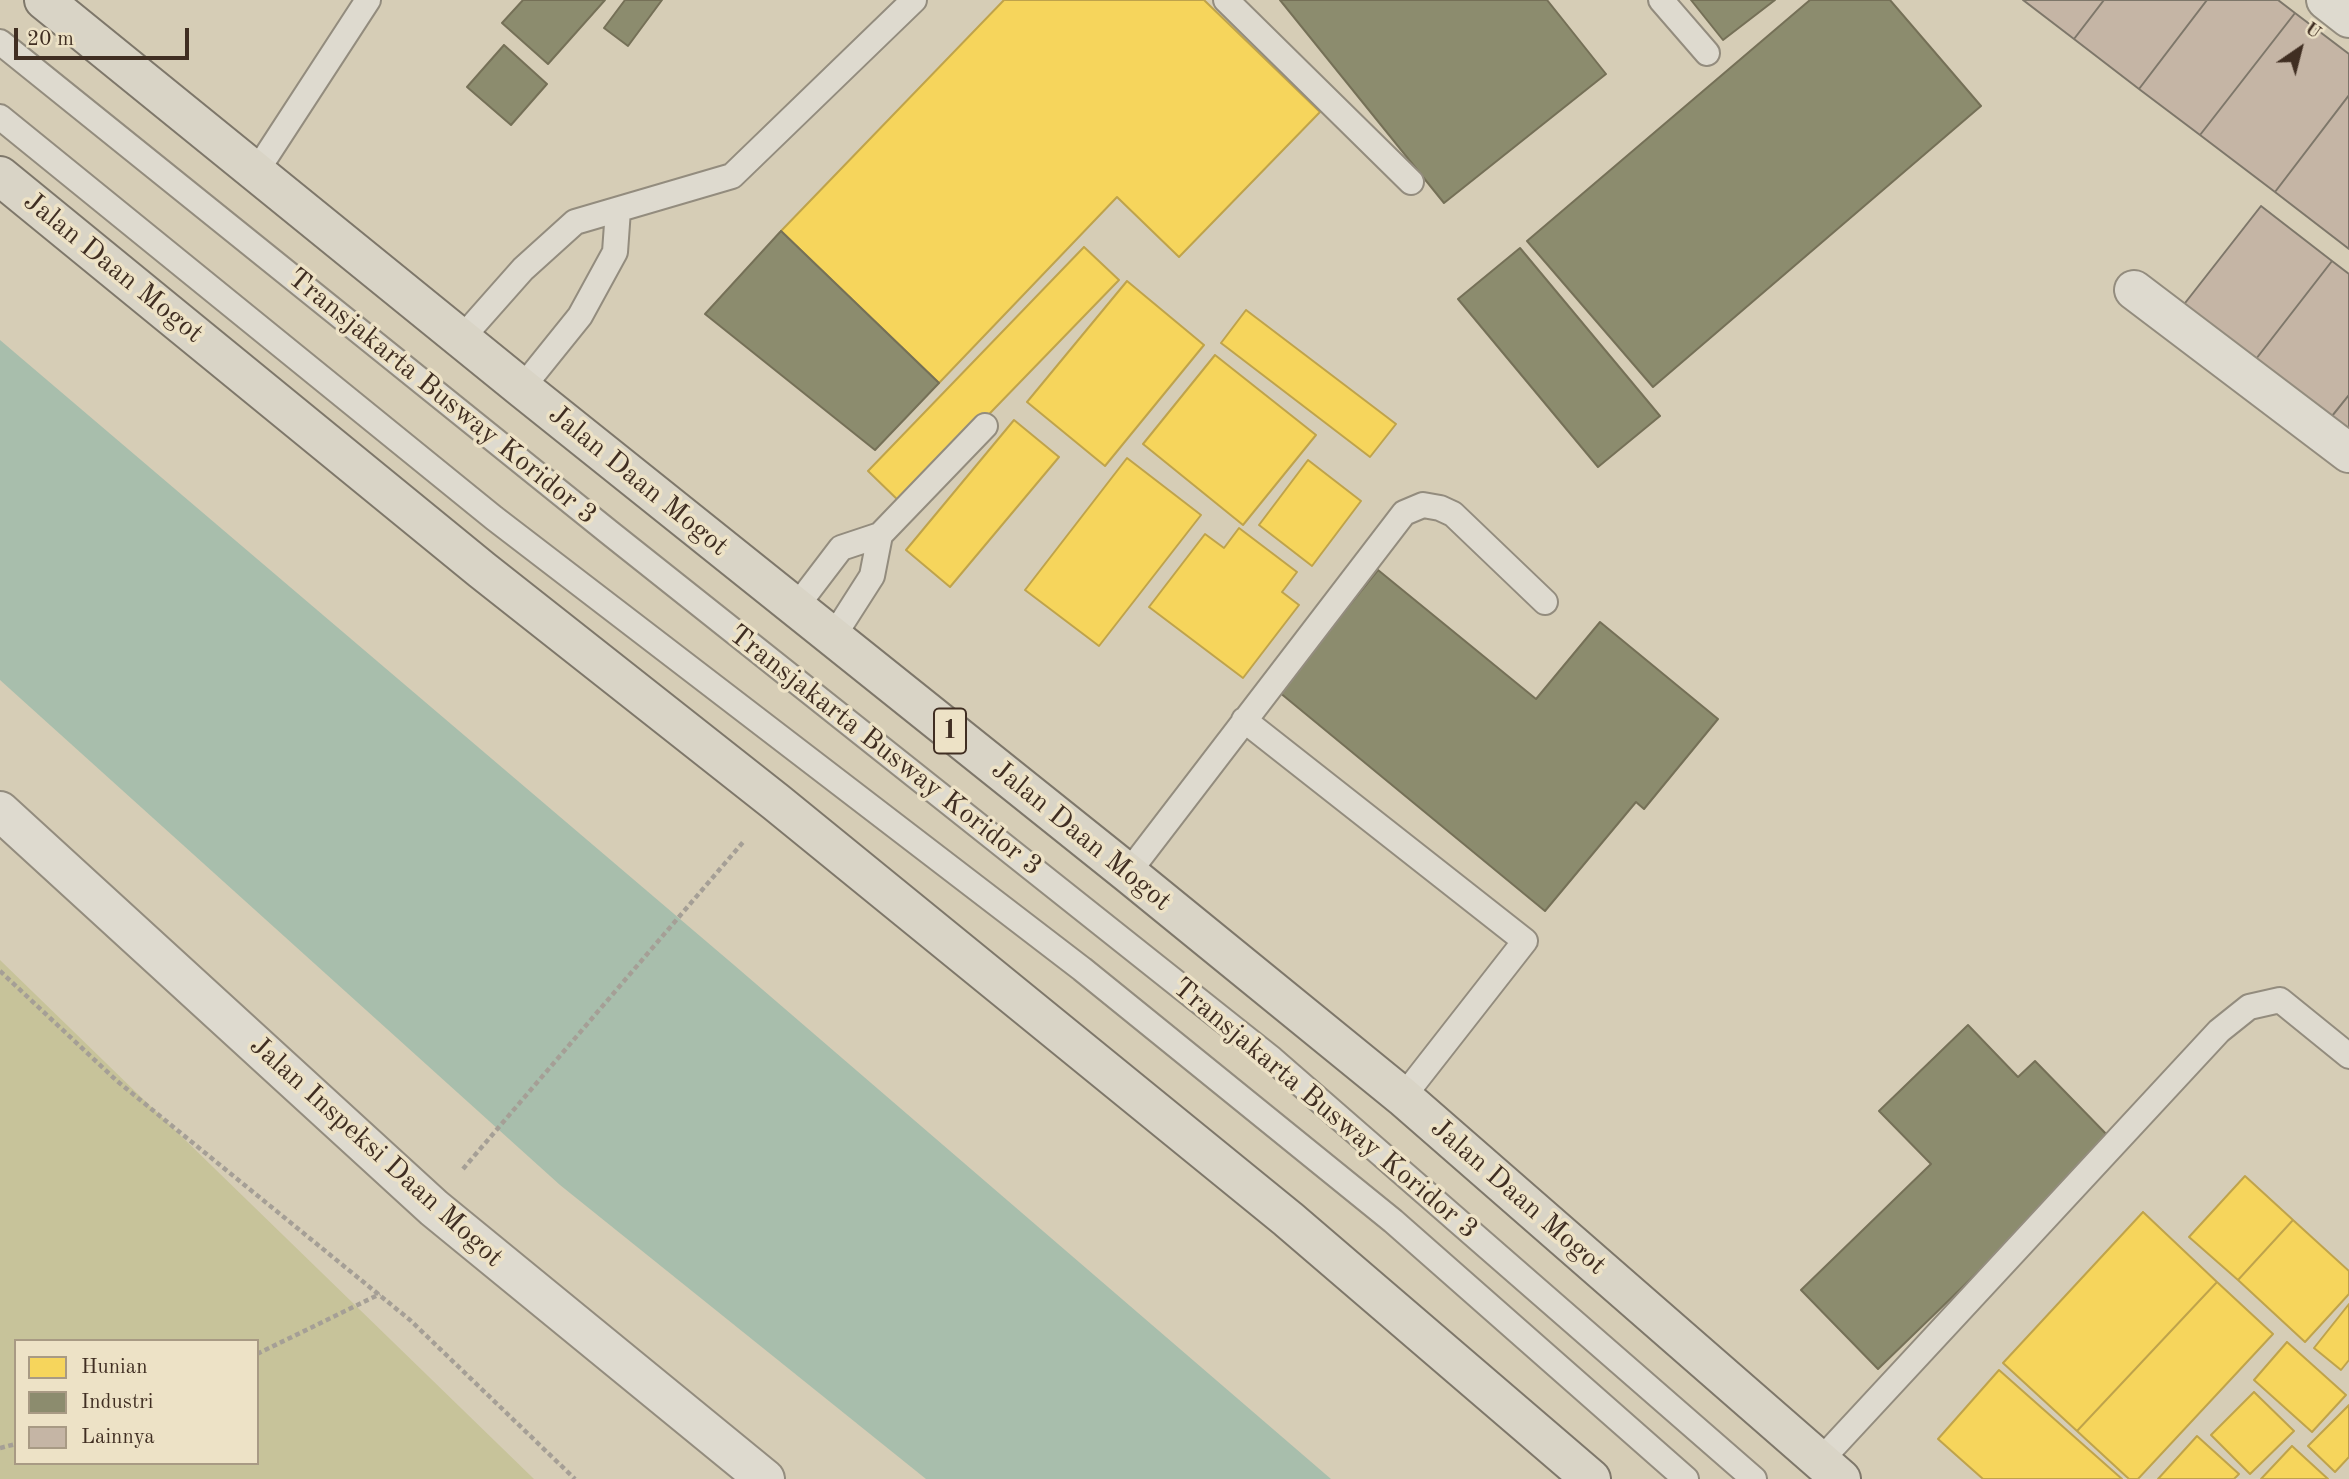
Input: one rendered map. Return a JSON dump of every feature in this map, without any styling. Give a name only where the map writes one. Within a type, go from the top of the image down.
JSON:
[{"type":"highway","name":"Jalan Daan Mogot","points":[[44,0],[1403,1097],[1830,1470]]},
{"type":"highway","name":"Jalan Daan Mogot","points":[[0,176],[482,570],[786,811],[1288,1219],[1591,1479]]},
{"type":"street","points":[[2326,0],[2349,18]]},
{"type":"street","points":[[2134,290],[2349,453]]},
{"type":"street","name":"Jalan Inspeksi Daan Mogot","points":[[0,811],[434,1208],[765,1479]]},
{"type":"lane","points":[[256,172],[368,0]]},
{"type":"lane","points":[[1226,0],[1411,182]]},
{"type":"lane","points":[[1661,0],[1707,53]]},
{"type":"lane","points":[[461,338],[523,269],[575,222],[732,176],[909,2]]},
{"type":"lane","name":"Transjakarta Busway Koridor 3","points":[[0,42],[610,533],[1272,1059],[1754,1479]]},
{"type":"lane","name":"Transjakarta Busway Koridor 3","points":[[0,117],[494,518],[1104,987],[1393,1221],[1686,1479]]},
{"type":"lane","points":[[522,388],[580,316],[615,252],[618,209]]},
{"type":"lane","points":[[796,607],[841,548],[880,535],[985,426]]},
{"type":"lane","points":[[1128,873],[1404,513],[1423,505],[1453,514],[1545,603]]},
{"type":"lane","points":[[833,637],[872,576],[880,535]]},
{"type":"lane","points":[[1244,720],[1525,941],[1403,1097]]},
{"type":"lane","points":[[1830,1470],[2219,1031],[2249,1007],[2280,1000],[2349,1056]]},
{"type":"path","points":[[463,1170],[719,870]]},
{"type":"path","points":[[0,971],[117,1081],[410,1320],[575,1479]]},
{"type":"path","points":[[259,1353],[380,1294]]},
{"type":"shaded area","points":[[0,340],[734,965],[1331,1479],[926,1479],[560,1185],[0,680]]},
{"type":"shaded area","points":[[0,960],[534,1479],[0,1479]]},
{"type":"building: Hunian","points":[[1004,0],[1204,0],[1320,112],[1179,257],[1117,197],[939,383],[781,231]]},
{"type":"building: Hunian","points":[[1084,247],[1119,280],[902,504],[868,471]]},
{"type":"building: Hunian","points":[[1127,281],[1204,345],[1105,466],[1027,402]]},
{"type":"building: Hunian","points":[[1246,310],[1396,424],[1370,457],[1221,343]]},
{"type":"building: Hunian","points":[[1215,355],[1316,435],[1243,525],[1143,444]]},
{"type":"building: Hunian","points":[[1014,420],[1059,457],[950,587],[906,550]]},
{"type":"building: Hunian","points":[[1127,458],[1201,515],[1099,646],[1025,590]]},
{"type":"building: Hunian","points":[[1308,460],[1361,501],[1312,566],[1259,525]]},
{"type":"building: Hunian","points":[[1239,528],[1297,572],[1282,592],[1299,605],[1243,678],[1149,607],[1205,534],[1224,548]]},
{"type":"building: Hunian","points":[[2245,1176],[2293,1220],[2238,1280],[2189,1237]]},
{"type":"building: Hunian","points":[[2143,1212],[2217,1282],[2077,1431],[2003,1363]]},
{"type":"building: Hunian","points":[[2293,1220],[2349,1271],[2349,1294],[2305,1342],[2238,1280]]},
{"type":"building: Hunian","points":[[2217,1282],[2273,1334],[2138,1479],[2129,1479],[2077,1431]]},
{"type":"building: Hunian","points":[[2349,1304],[2349,1360],[2341,1370],[2314,1348]]},
{"type":"building: Hunian","points":[[2287,1342],[2346,1395],[2312,1432],[2254,1380]]},
{"type":"building: Hunian","points":[[1999,1370],[2122,1479],[1983,1479],[1938,1439]]},
{"type":"building: Hunian","points":[[2254,1392],[2294,1431],[2250,1474],[2211,1435]]},
{"type":"building: Hunian","points":[[2349,1405],[2349,1457],[2335,1472],[2308,1446]]},
{"type":"building: Hunian","points":[[2197,1436],[2239,1474],[2234,1479],[2158,1479]]},
{"type":"building: Hunian","points":[[2292,1446],[2328,1479],[2261,1479]]},
{"type":"building: Industri","points":[[523,0],[605,0],[548,64],[502,23]]},
{"type":"building: Industri","points":[[625,0],[662,0],[628,46],[604,28]]},
{"type":"building: Industri","points":[[1280,0],[1547,0],[1606,74],[1444,203]]},
{"type":"building: Industri","points":[[1691,0],[1775,0],[1723,40]]},
{"type":"building: Industri","points":[[1810,0],[1890,0],[1981,106],[1653,387],[1527,241]]},
{"type":"building: Industri","points":[[504,45],[547,84],[511,125],[467,87]]},
{"type":"building: Industri","points":[[781,231],[939,383],[875,450],[705,314]]},
{"type":"building: Industri","points":[[1520,248],[1660,416],[1598,467],[1458,299]]},
{"type":"building: Industri","points":[[1378,570],[1536,699],[1600,622],[1718,719],[1644,809],[1636,802],[1545,911],[1279,692]]},
{"type":"building: Industri","points":[[1968,1025],[2018,1077],[2035,1061],[2113,1141],[1878,1369],[1801,1290],[1931,1164],[1879,1111]]},
{"type":"building: Lainnya","points":[[2023,0],[2104,0],[2074,39]]},
{"type":"building: Lainnya","points":[[2104,0],[2207,0],[2139,89],[2074,39]]},
{"type":"building: Lainnya","points":[[2207,0],[2278,0],[2295,13],[2200,135],[2139,89]]},
{"type":"building: Lainnya","points":[[2295,13],[2349,54],[2349,95],[2275,192],[2200,135]]},
{"type":"building: Lainnya","points":[[2349,95],[2349,249],[2275,192]]},
{"type":"building: Lainnya","points":[[2261,206],[2332,261],[2249,368],[2178,312]]},
{"type":"building: Lainnya","points":[[2332,261],[2349,274],[2349,395],[2324,426],[2249,368]]},
{"type":"building: Lainnya","points":[[2349,395],[2349,446],[2324,426]]}]
